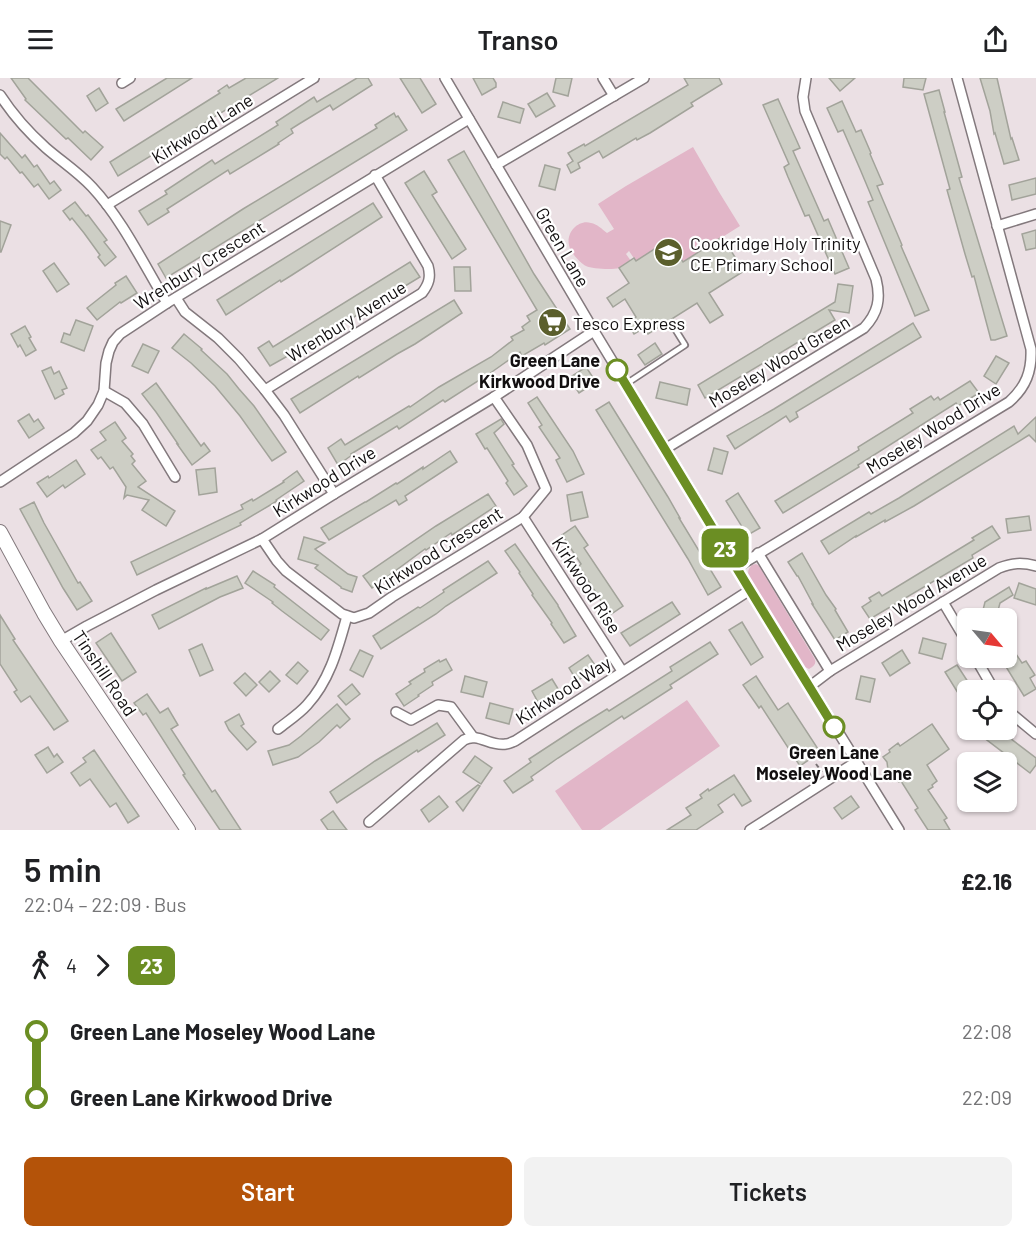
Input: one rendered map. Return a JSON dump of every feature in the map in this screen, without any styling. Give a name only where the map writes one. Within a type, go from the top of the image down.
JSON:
[{"type":"street","name":"Kirkwood Lane","points":[[107,205],[314,78]]},
{"type":"street","name":"Green Lane","points":[[445,78],[736,567],[899,830]]},
{"type":"street","points":[[603,78],[614,96]]},
{"type":"street","points":[[496,165],[644,78]]},
{"type":"street","name":"Moseley Wood Green","points":[[665,449],[864,328],[876,312],[879,290],[876,279],[805,111],[803,97],[806,78]]},
{"type":"street","name":"Moseley Wood Drive","points":[[736,567],[1009,402],[1025,384],[1030,372],[1031,349],[957,78]]},
{"type":"street","points":[[0,95],[36,139],[81,176],[107,205],[172,301],[239,358],[284,415],[334,494]]},
{"type":"street","name":"Wrenbury Crescent","points":[[0,482],[74,433],[87,421],[104,391],[109,351],[120,334],[469,119]]},
{"type":"street","name":"Wrenbury Avenue","points":[[265,390],[422,293],[426,288],[430,273],[428,266],[375,176]]},
{"type":"street","points":[[997,226],[1036,214]]},
{"type":"street","name":"Kirkwood Drive","points":[[61,641],[156,590],[262,539],[494,397],[594,331]]},
{"type":"street","points":[[104,391],[125,403],[143,424],[175,477]]},
{"type":"street","name":"Kirkwood Crescent","points":[[347,616],[354,618],[369,613],[523,517],[546,489],[526,445],[494,397]]},
{"type":"street","name":"Kirkwood Rise","points":[[523,517],[622,671]]},
{"type":"street","name":"Tinshill Road","points":[[0,532],[61,641],[188,830]]},
{"type":"street","points":[[262,539],[286,571],[347,616],[328,675],[305,707],[279,729]]},
{"type":"street","points":[[758,553],[830,670]]},
{"type":"street","name":"Moseley Wood Avenue","points":[[809,687],[830,670],[999,568],[1025,563],[1036,566]]},
{"type":"street","name":"Kirkwood Way","points":[[473,737],[497,744],[515,741],[750,590]]},
{"type":"street","points":[[943,602],[957,626]]},
{"type":"street","points":[[369,822],[464,740],[473,737],[450,707],[438,705],[411,720],[396,712]]},
{"type":"street","points":[[1017,718],[1036,734]]},
{"type":"street","points":[[750,830],[856,762]]},
{"type":"lane","points":[[626,384],[685,345],[675,329]]},
{"type":"shaded area","points":[[693,147],[740,226],[697,253],[685,266],[673,247],[663,253],[658,246],[650,252],[642,270],[629,251],[626,254],[631,261],[616,269],[589,267],[578,260],[569,245],[569,236],[574,228],[586,222],[595,224],[607,233],[614,229],[598,204]]},
{"type":"shaded area","points":[[756,564],[814,658],[815,663],[809,669],[802,664],[750,578],[749,569]]},
{"type":"shaded area","points":[[687,700],[720,746],[600,830],[582,830],[555,791]]},
{"type":"building","points":[[11,78],[28,78],[83,133],[85,131],[103,147],[91,160],[25,100]]},
{"type":"building","points":[[167,78],[192,78],[124,121],[116,109]]},
{"type":"building","points":[[246,78],[278,78],[118,176],[110,162],[220,93],[218,91],[227,85],[229,88]]},
{"type":"building","points":[[357,78],[368,78],[372,85],[333,110],[330,105],[291,129],[293,133],[279,144],[230,174],[228,170],[167,209],[169,212],[148,225],[139,211],[167,194],[165,191],[212,160],[215,164],[278,125],[276,122],[314,97],[317,102]]},
{"type":"building","points":[[400,78],[420,78],[436,104],[422,113]]},
{"type":"building","points":[[473,78],[493,78],[496,87],[482,95]]},
{"type":"building","points":[[556,78],[572,78],[568,96],[553,92]]},
{"type":"building","points":[[684,78],[719,78],[722,84],[691,103],[693,106],[650,133],[637,140],[636,138],[603,158],[599,151],[578,163],[580,168],[571,173],[567,165],[573,161],[568,153],[584,144],[585,146],[688,85]]},
{"type":"building","points":[[829,78],[855,78],[840,91]]},
{"type":"building","points":[[904,78],[926,78],[923,90],[903,87]]},
{"type":"building","points":[[980,78],[997,78],[1011,139],[1019,160],[1004,164]]},
{"type":"building","points":[[99,88],[108,103],[96,111],[87,96]]},
{"type":"building","points":[[939,90],[962,177],[959,178],[1007,336],[995,340],[991,340],[974,276],[972,277],[965,254],[924,94]]},
{"type":"building","points":[[547,93],[555,106],[536,117],[528,104]]},
{"type":"building","points":[[778,99],[800,148],[793,151],[824,221],[828,219],[849,268],[835,274],[809,215],[805,216],[788,177],[784,167],[789,164],[763,105]]},
{"type":"building","points":[[842,101],[856,132],[861,130],[871,153],[883,184],[877,186],[929,310],[915,316],[868,202],[873,200],[860,169],[843,130],[838,132],[827,108]]},
{"type":"building","points":[[503,102],[524,109],[520,123],[498,117]]},
{"type":"building","points":[[394,113],[407,130],[166,278],[158,264],[243,209],[377,128],[375,125]]},
{"type":"building","points":[[0,133],[22,158],[25,155],[34,167],[37,165],[50,184],[54,181],[61,190],[49,199],[38,184],[34,187],[7,157],[5,159],[0,154]]},
{"type":"building","points":[[464,151],[534,274],[570,329],[522,356],[520,352],[445,402],[443,400],[399,429],[397,426],[351,454],[338,465],[328,448],[341,439],[345,445],[491,357],[513,340],[511,337],[524,330],[522,327],[530,321],[527,316],[537,310],[448,160]]},
{"type":"building","points":[[545,165],[560,169],[555,190],[539,186]]},
{"type":"building","points":[[424,171],[437,192],[432,195],[466,249],[452,259],[405,183]]},
{"type":"building","points":[[1036,178],[1036,194],[1012,200],[1009,185]]},
{"type":"building","points":[[75,202],[107,240],[104,242],[116,257],[105,266],[84,233],[63,211]]},
{"type":"building","points":[[373,203],[382,217],[226,315],[217,300]]},
{"type":"building","points":[[0,221],[11,225],[1,252],[0,252]]},
{"type":"building","points":[[1036,230],[1036,248],[1026,250],[1022,234]]},
{"type":"building","points":[[722,237],[744,271],[709,293],[723,315],[710,323],[697,303],[648,334],[644,328],[634,334],[627,323],[636,317],[625,299],[613,307],[607,298],[629,283],[619,268],[634,258],[636,261],[659,246],[663,253],[673,247],[683,262]]},
{"type":"building","points":[[410,262],[420,277],[316,340],[270,366],[258,348],[269,341],[273,347]]},
{"type":"building","points":[[54,263],[69,284],[57,292],[43,271]]},
{"type":"building","points":[[454,267],[470,267],[471,291],[455,291]]},
{"type":"building","points":[[126,276],[137,293],[120,302],[97,320],[87,308]]},
{"type":"building","points":[[838,284],[853,286],[849,313],[829,310],[835,320],[705,398],[698,385],[835,302]]},
{"type":"building","points":[[454,300],[462,313],[300,413],[291,399]]},
{"type":"building","points":[[76,320],[93,326],[84,351],[61,342],[64,333],[70,335]]},
{"type":"building","points":[[913,323],[921,337],[796,412],[798,417],[790,422],[786,416],[735,449],[727,436]]},
{"type":"building","points":[[25,326],[36,350],[26,356],[11,334]]},
{"type":"building","points":[[184,334],[227,374],[254,406],[286,452],[272,461],[215,386],[172,348]]},
{"type":"building","points":[[655,343],[662,354],[645,365],[638,355]]},
{"type":"building","points":[[143,344],[159,351],[148,373],[132,366]]},
{"type":"building","points":[[996,356],[1009,363],[996,384],[984,376]]},
{"type":"building","points":[[51,367],[54,374],[59,371],[67,388],[62,390],[64,394],[55,399],[42,371]]},
{"type":"building","points":[[586,367],[596,382],[579,393],[569,378]]},
{"type":"building","points":[[970,381],[979,393],[958,406],[956,403],[858,465],[859,467],[783,513],[775,501],[859,450],[858,447],[913,413],[910,409],[931,396],[934,400],[938,397],[940,400]]},
{"type":"building","points":[[660,382],[690,389],[687,405],[656,398]]},
{"type":"building","points":[[156,383],[201,446],[204,443],[210,451],[192,465],[142,394]]},
{"type":"building","points":[[537,397],[573,451],[584,474],[567,482],[556,460],[560,458],[539,427],[542,425],[528,403]]},
{"type":"building","points":[[609,402],[721,587],[708,595],[596,410]]},
{"type":"building","points":[[29,414],[34,422],[38,419],[44,428],[29,438],[18,421]]},
{"type":"building","points":[[1036,417],[1036,442],[1029,435],[914,506],[856,536],[829,554],[821,541],[869,512],[871,514],[899,498],[1014,426],[1018,434]]},
{"type":"building","points":[[501,419],[504,424],[494,433],[527,486],[514,495],[506,483],[508,481],[476,434]]},
{"type":"building","points":[[115,422],[126,438],[122,441],[133,454],[131,456],[135,461],[132,464],[146,481],[138,487],[175,511],[166,526],[142,510],[149,500],[127,495],[124,498],[126,487],[113,467],[110,469],[101,457],[98,459],[91,450],[106,440],[100,432]]},
{"type":"building","points":[[714,448],[728,452],[722,474],[708,470]]},
{"type":"building","points":[[450,451],[457,462],[405,496],[407,500],[399,505],[396,500],[329,540],[321,528],[423,467],[423,469]]},
{"type":"building","points":[[76,460],[85,474],[65,488],[63,485],[47,497],[37,483]]},
{"type":"building","points":[[215,468],[217,492],[199,495],[196,470]]},
{"type":"building","points":[[297,471],[304,481],[277,501],[240,523],[241,525],[137,575],[131,562],[243,509],[241,505],[252,499],[253,501]]},
{"type":"building","points":[[582,492],[588,517],[571,521],[567,495]]},
{"type":"building","points":[[738,493],[760,528],[746,536],[726,501]]},
{"type":"building","points":[[488,494],[496,506],[452,535],[451,533],[425,549],[372,588],[363,576],[436,526]]},
{"type":"building","points":[[34,502],[78,583],[80,582],[92,601],[77,610],[20,509]]},
{"type":"building","points":[[1029,516],[1031,530],[1008,533],[1006,519]]},
{"type":"building","points":[[575,526],[588,545],[584,548],[623,606],[610,615],[562,535]]},
{"type":"building","points":[[992,526],[1000,538],[972,555],[973,558],[870,619],[862,607],[871,601],[869,598],[879,592],[882,596],[974,540],[972,538]]},
{"type":"building","points":[[304,537],[325,543],[315,549],[348,574],[357,577],[352,592],[341,588],[315,568],[318,565],[298,559]]},
{"type":"building","points":[[515,544],[558,605],[576,636],[564,643],[505,551]]},
{"type":"building","points":[[802,553],[848,632],[835,640],[788,562]]},
{"type":"building","points":[[488,561],[497,573],[381,649],[373,636],[418,607],[420,608]]},
{"type":"building","points":[[253,571],[275,585],[274,587],[329,630],[321,640],[245,583]]},
{"type":"building","points":[[237,576],[243,588],[220,597],[159,629],[152,615],[206,588]]},
{"type":"building","points":[[1019,583],[1036,589],[1036,605],[1014,598]]},
{"type":"building","points":[[1009,587],[1013,595],[1000,603],[999,608],[984,608],[985,602]]},
{"type":"building","points":[[672,602],[680,614],[630,646],[621,633]]},
{"type":"building","points":[[0,615],[15,639],[13,640],[68,721],[54,730],[30,696],[21,702],[14,692],[17,690],[0,664]]},
{"type":"building","points":[[742,622],[763,657],[751,665],[729,630]]},
{"type":"building","points":[[111,633],[136,672],[122,681],[96,643]]},
{"type":"building","points":[[923,638],[946,644],[942,659],[919,653]]},
{"type":"building","points":[[710,642],[718,654],[670,685],[672,688],[624,719],[622,716],[558,758],[531,777],[533,780],[513,793],[504,781],[531,762],[529,759],[672,671],[670,667]]},
{"type":"building","points":[[202,644],[213,670],[200,676],[189,650]]},
{"type":"building","points":[[360,650],[373,656],[363,677],[350,670]]},
{"type":"building","points":[[902,650],[910,663],[890,676],[882,663]]},
{"type":"building","points":[[588,655],[597,668],[577,681],[569,668]]},
{"type":"building","points":[[1017,656],[1022,663],[1026,661],[1035,675],[1030,678],[1036,689],[1024,696],[1017,685],[1017,680],[1014,680],[1007,668],[1017,668]]},
{"type":"building","points":[[446,659],[452,670],[432,682],[433,685],[404,706],[396,694],[425,672],[424,669],[439,660],[440,662]]},
{"type":"building","points":[[298,662],[308,671],[297,684],[286,675]]},
{"type":"building","points":[[957,665],[967,680],[957,680],[957,691],[945,672]]},
{"type":"building","points":[[270,671],[280,681],[269,692],[259,682]]},
{"type":"building","points":[[245,673],[257,685],[246,696],[234,683]]},
{"type":"building","points":[[465,676],[487,682],[483,697],[461,692]]},
{"type":"building","points":[[756,676],[778,710],[788,703],[820,752],[800,766],[761,706],[759,708],[743,685]]},
{"type":"building","points":[[861,676],[875,679],[870,702],[856,699]]},
{"type":"building","points":[[552,679],[560,692],[539,704],[532,691]]},
{"type":"building","points":[[352,684],[360,694],[346,705],[338,696]]},
{"type":"building","points":[[147,694],[160,713],[168,708],[178,725],[171,729],[212,792],[215,790],[241,830],[220,830],[183,775],[185,774],[146,713],[143,715],[134,703]]},
{"type":"building","points":[[490,703],[513,709],[509,724],[486,718]]},
{"type":"building","points":[[337,704],[350,719],[340,728],[337,725],[298,757],[273,765],[268,751],[289,745]]},
{"type":"building","points":[[239,714],[244,724],[241,726],[256,742],[247,750],[225,722]]},
{"type":"building","points":[[437,723],[445,735],[418,752],[417,750],[337,803],[330,792]]},
{"type":"building","points":[[932,724],[949,749],[927,765],[937,781],[928,790],[947,818],[944,820],[950,830],[928,830],[915,810],[918,808],[901,781],[899,782],[888,770],[887,762],[883,757],[898,743],[900,746]]},
{"type":"building","points":[[987,740],[1012,740],[1036,758],[1036,765],[1030,773],[1017,763],[1017,752],[1003,752]]},
{"type":"building","points":[[48,747],[54,757],[57,754],[63,762],[47,773],[35,755]]},
{"type":"building","points":[[94,750],[139,816],[128,823],[116,803],[110,807],[90,779],[80,786],[71,773],[86,762],[83,758]]},
{"type":"building","points":[[475,756],[492,768],[481,784],[463,772]]},
{"type":"building","points":[[734,775],[751,801],[742,806],[734,794],[718,805],[723,812],[696,830],[667,830],[691,815],[686,808],[702,798],[700,795]]},
{"type":"building","points":[[478,785],[480,786],[463,811],[456,802]]},
{"type":"building","points":[[439,796],[448,807],[429,822],[421,810]]},
{"type":"building","points":[[851,796],[859,807],[842,819],[834,808]]},
{"type":"building","points":[[333,811],[347,830],[328,830],[321,820]]},
{"type":"bus line","name":"23","points":[[617,370],[834,727]]},
{"type":"place","name":"Cookridge Holy Trinity CE Primary School","points":[[669,253]]},
{"type":"place","name":"Tesco Express","points":[[552,323]]},
{"type":"place","name":"Green Lane Kirkwood Drive","points":[[617,370]]},
{"type":"place","name":"Green Lane Moseley Wood Lane","points":[[834,727]]}]
